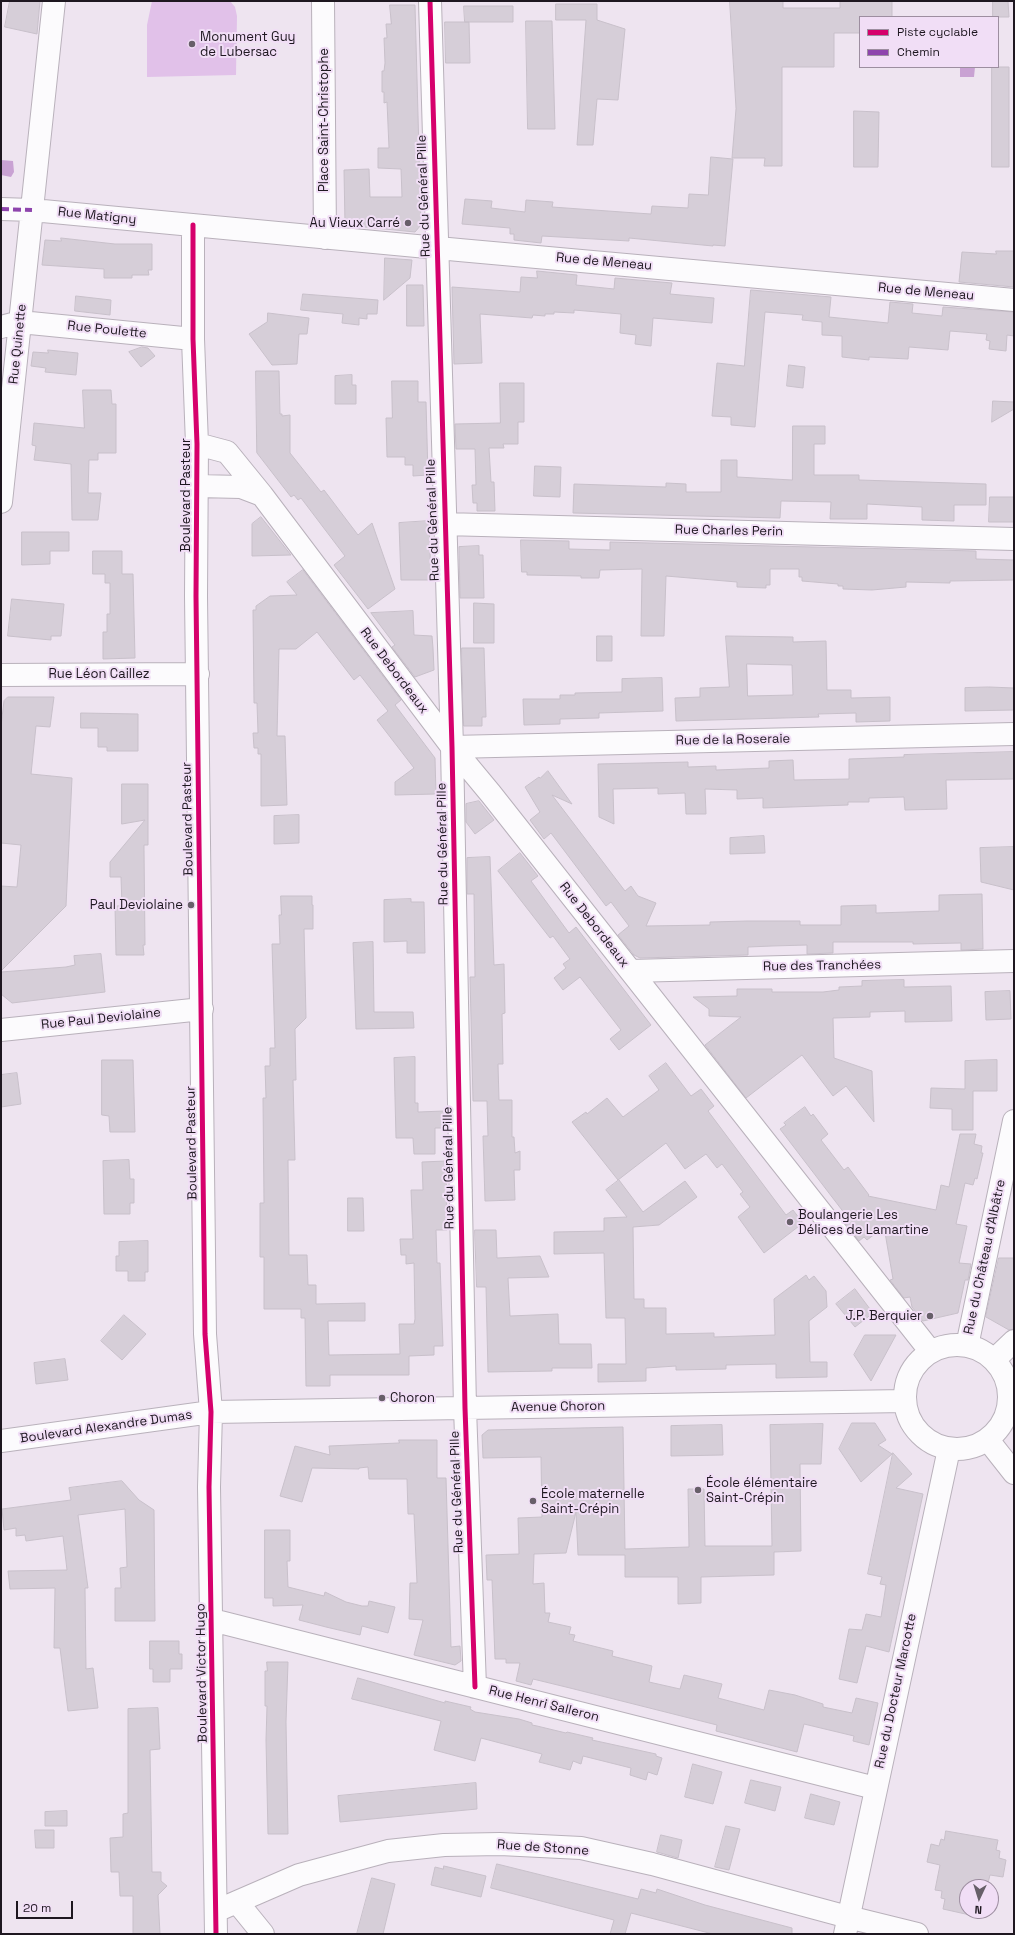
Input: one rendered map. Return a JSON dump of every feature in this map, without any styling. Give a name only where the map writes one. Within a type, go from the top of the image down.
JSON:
[{"type":"street","points":[[32,210],[54,1]]},
{"type":"street","name":"Place Saint-Christophe","points":[[323,1],[325,238]]},
{"type":"street","name":"Rue du Général Pille","points":[[430,1],[444,524],[452,747],[466,1408],[476,1687]]},
{"type":"street","name":"Rue Matigny","points":[[1,209],[32,210],[193,225]]},
{"type":"street","name":"Rue Quinette","points":[[1,502],[11,324],[32,210]]},
{"type":"street","name":"Rue de Meneau","points":[[193,225],[325,238],[437,246],[1014,300]]},
{"type":"street","name":"Boulevard Pasteur","points":[[193,225],[193,339],[197,444],[198,674],[206,1334],[211,1412]]},
{"type":"street","name":"Rue Poulette","points":[[11,324],[193,339]]},
{"type":"street","name":"Rue Debordeaux","points":[[197,444],[227,452],[262,495],[452,747],[492,794],[931,1352]]},
{"type":"street","points":[[197,486],[242,487],[262,495]]},
{"type":"street","name":"Rue Charles Perin","points":[[444,524],[1014,539]]},
{"type":"street","name":"Rue Léon Caillez","points":[[1,675],[198,674]]},
{"type":"street","points":[[425,712],[450,696]]},
{"type":"street","name":"Rue de la Roseraie","points":[[452,747],[1014,734]]},
{"type":"street","name":"Rue des Tranchées","points":[[631,971],[1014,962]]},
{"type":"street","name":"Rue Paul Deviolaine","points":[[1,1030],[202,1009]]},
{"type":"street","name":"Rue du Château d'Albâtre","points":[[967,1346],[1014,1121]]},
{"type":"street","points":[[994,1360],[1014,1341]]},
{"type":"street","points":[[949,1346],[967,1346],[981,1351],[994,1360],[1005,1376],[1012,1396],[1002,1423],[988,1440],[976,1446],[962,1449],[949,1449],[932,1443],[919,1432],[910,1418],[905,1402],[907,1382],[916,1365],[931,1352],[949,1346]]},
{"type":"street","name":"Avenue Choron","points":[[211,1412],[905,1402]]},
{"type":"street","name":"Boulevard Alexandre Dumas","points":[[1,1442],[211,1412]]},
{"type":"street","name":"Boulevard Victor Hugo","points":[[211,1412],[209,1487],[216,1934]]},
{"type":"street","points":[[988,1440],[1014,1473]]},
{"type":"street","name":"Rue du Docteur Marcotte","points":[[847,1926],[949,1449]]},
{"type":"street","name":"Rue Henri Salleron","points":[[212,1620],[876,1788]]},
{"type":"street","name":"Rue de Stonne","points":[[216,1911],[299,1875],[388,1851],[444,1845],[500,1844],[581,1848],[652,1864],[847,1926],[917,1934]]},
{"type":"street","points":[[237,1902],[263,1934]]},
{"type":"shaded area","points":[[152,1],[230,1],[235,7],[237,16],[236,75],[147,77],[147,25]]},
{"type":"shaded area","points":[[960,68],[975,68],[974,77],[960,77]]},
{"type":"shaded area","points":[[1,160],[13,161],[14,172],[11,177],[1,175]]},
{"type":"building","points":[[10,1],[40,1],[37,34],[5,27]]},
{"type":"building","points":[[730,1],[783,1],[783,8],[840,8],[840,1],[892,1],[892,16],[859,16],[859,33],[834,33],[834,67],[782,67],[782,166],[764,166],[765,158],[732,158],[736,109]]},
{"type":"building","points":[[993,1],[1008,1],[1009,17],[993,16]]},
{"type":"building","points":[[556,4],[597,4],[597,20],[625,29],[618,100],[597,99],[593,145],[577,145],[586,20],[556,20]]},
{"type":"building","points":[[390,5],[415,5],[421,225],[415,232],[345,225],[344,170],[369,169],[370,197],[402,197],[401,169],[378,168],[378,148],[389,148],[387,102],[384,103],[384,92],[382,92],[382,71],[384,71],[385,63],[384,38],[387,38],[386,24],[391,24]]},
{"type":"building","points":[[464,6],[513,6],[513,22],[465,22]]},
{"type":"building","points":[[526,21],[552,21],[555,129],[528,129]]},
{"type":"building","points":[[445,22],[469,22],[470,63],[446,63]]},
{"type":"building","points":[[1009,67],[1009,167],[992,167],[992,68]]},
{"type":"building","points":[[854,111],[879,112],[878,167],[854,167]]},
{"type":"building","points":[[711,157],[733,159],[725,246],[629,238],[629,241],[542,236],[541,243],[514,240],[514,234],[510,234],[510,228],[462,224],[465,199],[492,201],[491,208],[525,212],[526,200],[553,202],[552,207],[651,214],[652,206],[688,208],[689,194],[708,195]]},
{"type":"building","points":[[61,238],[115,244],[152,244],[152,270],[148,270],[149,275],[132,275],[132,278],[104,278],[104,269],[42,265],[45,240],[61,241]]},
{"type":"building","points":[[996,251],[1014,251],[1014,287],[959,282],[962,252],[996,254]]},
{"type":"building","points":[[385,258],[412,260],[410,278],[384,300]]},
{"type":"building","points":[[537,271],[577,275],[576,285],[614,289],[615,278],[672,283],[670,294],[714,298],[712,323],[653,318],[651,346],[635,344],[636,335],[620,333],[621,314],[574,310],[574,313],[554,312],[554,314],[545,314],[545,316],[533,315],[532,318],[480,314],[482,363],[454,364],[452,287],[520,292],[521,277],[537,278]]},
{"type":"building","points":[[407,285],[423,285],[424,326],[407,326]]},
{"type":"building","points":[[751,290],[831,297],[829,317],[888,323],[890,302],[913,304],[912,313],[942,316],[943,307],[1014,312],[1014,336],[1007,335],[1006,351],[989,349],[990,341],[986,340],[987,334],[950,331],[948,350],[909,347],[908,359],[869,357],[869,360],[842,357],[842,336],[822,335],[822,322],[802,320],[803,315],[765,312],[755,427],[731,425],[731,417],[712,416],[717,363],[744,366]]},
{"type":"building","points":[[303,294],[378,300],[377,314],[367,314],[367,319],[359,318],[359,325],[342,323],[343,314],[301,310]]},
{"type":"building","points":[[76,296],[111,300],[110,315],[75,311]]},
{"type":"building","points":[[268,313],[309,318],[307,334],[299,334],[297,364],[272,365],[249,334],[267,322]]},
{"type":"building","points":[[142,347],[148,348],[155,356],[141,367],[129,352]]},
{"type":"building","points":[[48,350],[78,353],[76,375],[45,372],[46,368],[31,366],[33,352],[48,353]]},
{"type":"building","points":[[789,365],[805,367],[803,388],[787,386]]},
{"type":"building","points":[[256,371],[279,371],[280,414],[282,414],[282,416],[290,415],[290,453],[321,492],[324,490],[358,535],[372,523],[395,589],[368,609],[334,565],[345,556],[301,498],[298,500],[294,495],[291,497],[257,453]]},
{"type":"building","points":[[352,375],[352,385],[356,385],[356,404],[335,404],[335,376]]},
{"type":"building","points":[[392,381],[418,381],[418,402],[426,402],[428,475],[413,476],[413,465],[405,465],[405,457],[387,457],[386,418],[392,418]]},
{"type":"building","points":[[500,383],[524,383],[524,422],[518,422],[518,444],[503,444],[504,448],[489,448],[491,482],[494,482],[495,511],[477,511],[477,503],[473,503],[472,485],[476,485],[475,449],[456,449],[455,424],[500,423]]},
{"type":"building","points":[[83,390],[111,390],[112,404],[116,404],[116,453],[98,453],[98,460],[89,460],[88,493],[101,493],[98,520],[72,520],[71,464],[34,460],[36,446],[32,445],[34,423],[84,428]]},
{"type":"building","points":[[993,401],[1014,402],[1014,409],[992,422]]},
{"type":"building","points":[[793,426],[825,426],[825,444],[814,444],[814,475],[859,475],[859,480],[986,484],[986,505],[954,505],[954,521],[922,520],[922,507],[867,504],[867,519],[830,519],[831,502],[781,501],[780,518],[573,513],[574,484],[666,487],[666,483],[686,484],[686,492],[721,492],[721,460],[737,460],[737,477],[792,480]]},
{"type":"building","points":[[535,466],[561,467],[560,497],[534,496]]},
{"type":"building","points":[[990,497],[1014,497],[1014,522],[989,522]]},
{"type":"building","points":[[261,517],[291,555],[252,556],[252,524]]},
{"type":"building","points":[[429,521],[431,580],[401,580],[399,523]]},
{"type":"building","points":[[22,532],[69,532],[69,551],[50,551],[50,564],[22,565]]},
{"type":"building","points":[[521,540],[569,541],[569,549],[610,550],[610,542],[976,551],[976,559],[1014,560],[1014,580],[950,581],[950,583],[906,582],[906,587],[872,590],[843,589],[843,586],[838,586],[838,584],[802,581],[802,577],[799,577],[799,569],[770,569],[770,585],[766,585],[766,588],[737,587],[737,582],[666,576],[664,636],[641,636],[642,569],[600,570],[599,578],[581,578],[581,576],[527,575],[527,572],[522,572]]},
{"type":"building","points":[[479,546],[479,555],[483,555],[484,598],[460,598],[459,547]]},
{"type":"building","points":[[93,551],[122,551],[122,574],[133,574],[135,658],[103,659],[103,632],[107,632],[107,614],[110,614],[110,583],[105,583],[105,574],[93,574]]},
{"type":"building","points":[[303,570],[401,700],[395,705],[435,758],[436,794],[395,795],[395,782],[414,768],[377,720],[388,711],[360,675],[354,680],[317,632],[296,649],[279,649],[277,736],[285,736],[287,805],[261,806],[261,754],[258,754],[258,748],[254,748],[253,733],[258,733],[257,703],[254,703],[253,610],[256,610],[256,606],[270,596],[297,595],[287,582]]},
{"type":"building","points":[[12,599],[64,604],[61,636],[51,636],[51,640],[8,636]]},
{"type":"building","points":[[474,603],[494,604],[494,643],[474,643]]},
{"type":"building","points":[[413,611],[414,635],[432,636],[434,670],[415,677],[392,647],[395,645],[371,613]]},
{"type":"building","points":[[597,636],[612,636],[612,661],[597,661]]},
{"type":"building","points":[[726,636],[793,637],[793,642],[826,641],[827,690],[851,690],[851,698],[890,697],[890,721],[856,722],[856,713],[818,714],[819,717],[676,721],[675,698],[700,697],[700,688],[729,687]],"holes":[[[747,664],[792,665],[793,695],[748,696]]]},
{"type":"building","points":[[462,648],[484,648],[486,717],[482,717],[482,726],[464,726]]},
{"type":"building","points":[[662,678],[663,711],[599,713],[599,718],[560,719],[560,724],[524,725],[523,699],[560,699],[560,695],[575,695],[575,693],[622,692],[622,679]]},
{"type":"building","points":[[965,688],[1014,688],[1014,710],[965,711]]},
{"type":"building","points":[[8,697],[54,697],[50,727],[36,726],[31,774],[72,778],[66,906],[1,971],[1,886],[17,887],[21,845],[1,843],[1,726],[4,701]]},
{"type":"building","points":[[81,713],[138,714],[138,751],[107,751],[107,747],[98,747],[98,728],[81,728]]},
{"type":"building","points":[[1014,752],[1014,779],[946,780],[947,809],[905,810],[904,797],[869,798],[869,802],[848,802],[848,805],[763,808],[763,798],[737,799],[737,790],[705,789],[706,814],[686,814],[685,793],[658,794],[658,788],[613,789],[614,824],[599,817],[598,764],[688,762],[688,767],[716,766],[716,770],[769,768],[769,761],[793,760],[794,780],[849,779],[849,759],[904,757],[904,755]]},
{"type":"building","points":[[548,771],[572,804],[552,795],[625,891],[631,886],[638,896],[656,903],[646,926],[710,925],[710,922],[747,921],[800,921],[800,925],[841,925],[841,906],[876,905],[876,913],[939,911],[939,895],[982,894],[983,949],[961,950],[961,943],[913,944],[913,942],[833,942],[833,953],[807,954],[807,945],[748,947],[748,955],[640,958],[634,955],[618,935],[629,926],[611,902],[606,906],[551,833],[544,839],[530,820],[540,812],[525,787]]},
{"type":"building","points":[[122,784],[148,784],[148,845],[144,845],[144,955],[116,955],[115,906],[122,906],[121,877],[110,877],[110,862],[145,820],[122,824]]},
{"type":"building","points":[[479,801],[494,820],[475,834],[466,822],[466,804]]},
{"type":"building","points":[[299,815],[299,843],[274,844],[274,816]]},
{"type":"building","points":[[764,836],[765,853],[730,854],[730,838]]},
{"type":"building","points":[[1014,847],[1014,890],[981,882],[980,848]]},
{"type":"building","points":[[520,853],[538,876],[531,881],[569,933],[576,927],[651,1025],[619,1050],[610,1039],[621,1030],[580,977],[563,990],[554,978],[566,968],[563,964],[570,959],[553,936],[550,938],[498,871]]},
{"type":"building","points":[[490,857],[494,965],[504,964],[505,1013],[502,1014],[503,1064],[498,1064],[499,1100],[512,1100],[512,1137],[514,1137],[515,1153],[520,1151],[520,1170],[514,1170],[515,1200],[485,1201],[483,1136],[488,1136],[487,1101],[473,1101],[470,977],[475,977],[474,894],[467,894],[467,858]]},
{"type":"building","points":[[281,896],[312,896],[313,905],[313,929],[304,929],[306,1018],[295,1029],[296,1080],[293,1080],[295,1160],[288,1160],[289,1255],[307,1255],[308,1285],[316,1285],[316,1304],[365,1303],[365,1321],[328,1321],[329,1355],[400,1354],[399,1324],[414,1324],[415,1319],[414,1263],[406,1264],[406,1255],[401,1255],[400,1239],[413,1239],[411,1190],[423,1190],[422,1162],[446,1161],[447,1230],[436,1230],[437,1263],[440,1263],[443,1346],[434,1346],[434,1355],[409,1356],[409,1375],[330,1375],[330,1386],[306,1386],[305,1318],[301,1318],[301,1309],[264,1309],[264,1257],[260,1257],[260,1203],[264,1203],[263,1098],[266,1098],[265,1066],[270,1066],[270,1048],[275,1048],[272,944],[280,944],[279,915],[281,915]]},
{"type":"building","points":[[411,899],[411,902],[424,902],[425,953],[407,953],[407,941],[384,942],[384,900]]},
{"type":"building","points":[[373,942],[374,1012],[413,1012],[414,1028],[356,1029],[353,943]]},
{"type":"building","points":[[101,954],[105,992],[12,1003],[1,994],[1,972],[66,967],[75,965],[74,956]]},
{"type":"building","points":[[904,980],[904,987],[951,986],[952,1021],[905,1022],[905,1011],[870,1012],[870,1017],[833,1018],[834,1058],[872,1071],[874,1122],[846,1086],[833,1096],[802,1055],[746,1098],[705,1045],[741,1017],[709,1016],[709,1009],[693,997],[737,996],[737,989],[772,989],[772,992],[823,992],[839,990],[839,987],[862,986],[862,981]]},
{"type":"building","points":[[1010,991],[1011,1019],[986,1020],[985,992]]},
{"type":"building","points":[[415,1057],[415,1103],[418,1103],[418,1112],[444,1111],[445,1128],[435,1128],[435,1154],[414,1154],[413,1138],[396,1138],[394,1058]]},
{"type":"building","points":[[102,1060],[133,1060],[135,1132],[110,1132],[109,1116],[102,1115]]},
{"type":"building","points":[[997,1060],[997,1091],[973,1091],[973,1130],[952,1130],[952,1109],[930,1108],[931,1088],[965,1089],[965,1061]]},
{"type":"building","points":[[666,1063],[691,1096],[701,1089],[714,1106],[708,1111],[786,1215],[793,1210],[803,1223],[764,1253],[738,1217],[750,1207],[740,1194],[743,1192],[722,1164],[717,1168],[706,1154],[685,1169],[666,1143],[618,1180],[572,1122],[586,1112],[587,1114],[607,1098],[623,1117],[659,1090],[649,1076]]},
{"type":"building","points":[[17,1073],[21,1104],[1,1107],[1,1075]]},
{"type":"building","points":[[805,1107],[811,1116],[813,1114],[828,1134],[821,1140],[844,1170],[848,1167],[869,1195],[868,1196],[936,1210],[941,1185],[949,1187],[960,1134],[976,1134],[974,1144],[982,1146],[981,1153],[983,1153],[977,1179],[975,1178],[973,1185],[965,1183],[956,1224],[967,1226],[959,1263],[971,1264],[968,1280],[965,1280],[958,1313],[923,1321],[912,1307],[910,1297],[904,1298],[890,1280],[893,1279],[884,1227],[867,1240],[864,1237],[859,1241],[841,1217],[845,1214],[780,1129],[786,1125],[784,1123]]},
{"type":"building","points":[[129,1160],[130,1179],[134,1179],[134,1203],[130,1203],[130,1214],[104,1214],[103,1161]]},
{"type":"building","points":[[619,1180],[643,1212],[685,1181],[697,1197],[659,1225],[633,1227],[634,1299],[644,1299],[644,1308],[666,1308],[666,1334],[714,1333],[714,1337],[775,1335],[774,1299],[806,1275],[809,1280],[814,1276],[826,1291],[827,1307],[809,1321],[810,1362],[827,1362],[827,1377],[776,1378],[776,1364],[726,1365],[726,1369],[676,1370],[676,1366],[646,1368],[646,1381],[598,1382],[598,1364],[626,1364],[625,1318],[606,1318],[604,1253],[554,1254],[554,1232],[604,1231],[604,1218],[627,1217],[606,1190]]},
{"type":"building","points":[[348,1198],[363,1198],[364,1231],[348,1231]]},
{"type":"building","points":[[475,1230],[496,1230],[497,1258],[540,1256],[549,1277],[508,1278],[510,1316],[558,1314],[559,1344],[591,1344],[592,1368],[552,1368],[552,1371],[488,1372],[486,1287],[477,1287]]},
{"type":"building","points":[[148,1241],[148,1272],[145,1272],[145,1281],[128,1281],[128,1271],[116,1271],[116,1256],[119,1256],[119,1242]]},
{"type":"building","points":[[999,1258],[1014,1258],[1014,1329],[1009,1330],[986,1317]]},
{"type":"building","points":[[855,1289],[873,1313],[855,1327],[836,1304]]},
{"type":"building","points":[[124,1315],[146,1334],[122,1360],[101,1341]]},
{"type":"building","points":[[865,1335],[896,1335],[871,1381],[854,1355]]},
{"type":"building","points":[[65,1359],[68,1380],[36,1384],[34,1363]]},
{"type":"building","points":[[852,1423],[875,1423],[886,1440],[878,1445],[892,1454],[861,1482],[839,1449]]},
{"type":"building","points":[[823,1424],[821,1464],[800,1464],[801,1551],[774,1552],[774,1575],[701,1577],[701,1603],[678,1604],[678,1577],[625,1577],[625,1555],[578,1555],[576,1512],[566,1553],[534,1554],[533,1584],[544,1583],[545,1613],[550,1613],[548,1622],[571,1627],[569,1634],[575,1635],[573,1641],[613,1651],[612,1656],[652,1666],[649,1682],[680,1689],[684,1675],[722,1684],[718,1698],[764,1710],[769,1690],[795,1695],[823,1704],[823,1707],[852,1713],[856,1698],[878,1703],[869,1745],[853,1741],[854,1736],[804,1724],[797,1752],[716,1731],[717,1725],[533,1679],[531,1685],[516,1681],[520,1663],[506,1663],[506,1659],[495,1659],[492,1580],[487,1580],[486,1555],[519,1554],[518,1518],[542,1517],[541,1457],[483,1458],[482,1435],[488,1430],[623,1427],[625,1549],[689,1547],[688,1489],[704,1489],[705,1546],[772,1546],[770,1425]]},
{"type":"building","points":[[722,1425],[723,1455],[671,1456],[671,1426]]},
{"type":"building","points":[[399,1440],[437,1440],[437,1478],[446,1478],[451,1647],[460,1646],[461,1661],[455,1665],[414,1655],[423,1620],[409,1619],[410,1583],[417,1583],[414,1514],[408,1514],[407,1479],[369,1479],[368,1467],[359,1469],[312,1468],[302,1502],[280,1496],[295,1446],[330,1455],[329,1446],[399,1443]]},
{"type":"building","points":[[893,1453],[912,1474],[896,1488],[923,1494],[889,1652],[866,1646],[857,1683],[839,1679],[849,1629],[862,1630],[866,1614],[881,1617],[886,1585],[880,1584],[882,1577],[868,1574]]},
{"type":"building","points":[[122,1481],[139,1500],[154,1510],[155,1621],[115,1621],[115,1588],[121,1588],[120,1568],[127,1567],[125,1509],[78,1515],[88,1588],[85,1588],[86,1669],[93,1668],[98,1708],[68,1711],[60,1648],[54,1648],[55,1588],[10,1589],[8,1571],[67,1570],[63,1536],[26,1541],[25,1535],[16,1536],[16,1528],[4,1530],[2,1509],[71,1500],[69,1488]]},
{"type":"building","points":[[265,1530],[290,1530],[290,1561],[287,1561],[288,1587],[324,1596],[325,1592],[346,1602],[362,1606],[368,1606],[369,1601],[395,1607],[388,1633],[362,1626],[360,1635],[299,1620],[303,1605],[273,1606],[273,1598],[265,1598]]},
{"type":"building","points":[[150,1641],[179,1641],[179,1654],[182,1654],[182,1669],[170,1669],[170,1682],[153,1682],[153,1669],[150,1669]]},
{"type":"building","points":[[267,1662],[288,1662],[286,1722],[288,1834],[268,1834],[266,1740],[267,1706],[265,1706],[265,1671],[267,1671]]},
{"type":"building","points":[[358,1678],[445,1703],[445,1701],[471,1707],[470,1709],[475,1712],[519,1719],[532,1723],[532,1725],[593,1738],[592,1740],[656,1754],[656,1756],[662,1758],[657,1775],[648,1772],[646,1780],[630,1775],[631,1768],[583,1756],[581,1764],[573,1761],[570,1770],[539,1762],[542,1754],[481,1738],[475,1761],[434,1750],[441,1721],[352,1699]]},
{"type":"building","points":[[158,1708],[160,1749],[150,1750],[152,1872],[161,1872],[161,1881],[167,1886],[158,1895],[160,1934],[133,1934],[133,1896],[120,1896],[119,1872],[111,1872],[110,1838],[123,1837],[123,1814],[128,1813],[128,1709]]},
{"type":"building","points":[[693,1764],[722,1772],[713,1804],[685,1797]]},
{"type":"building","points":[[751,1780],[781,1787],[775,1811],[745,1803]]},
{"type":"building","points":[[476,1783],[477,1809],[340,1822],[338,1796]]},
{"type":"building","points":[[811,1794],[840,1802],[834,1825],[805,1818]]},
{"type":"building","points":[[67,1811],[67,1826],[45,1826],[45,1812]]},
{"type":"building","points":[[726,1826],[740,1829],[729,1870],[715,1867]]},
{"type":"building","points":[[35,1830],[54,1830],[54,1848],[36,1848]]},
{"type":"building","points":[[946,1831],[998,1840],[996,1850],[1000,1851],[999,1858],[1006,1860],[1003,1877],[990,1875],[989,1879],[959,1879],[959,1913],[943,1909],[945,1899],[941,1898],[942,1891],[935,1890],[940,1865],[927,1862],[931,1844],[939,1846],[941,1839],[944,1840]]},
{"type":"building","points":[[661,1835],[682,1840],[678,1858],[657,1852]]},
{"type":"building","points":[[497,1864],[638,1899],[641,1889],[656,1893],[657,1889],[705,1905],[792,1928],[792,1934],[713,1934],[631,1913],[625,1934],[610,1934],[614,1920],[491,1888]]},
{"type":"building","points":[[444,1866],[486,1876],[481,1897],[431,1885],[435,1867],[443,1869]]},
{"type":"building","points":[[372,1878],[395,1884],[383,1934],[357,1934]]},
{"type":"marked path","points":[[1,209],[32,210]]},
{"type":"cycle path","points":[[430,1],[452,747],[465,1408],[475,1687]]},
{"type":"cycle path","points":[[193,225],[193,339],[197,444],[196,596],[205,1334],[211,1412],[209,1487],[216,1934]]},
{"type":"place","name":"Monument Guy de Lubersac","points":[[192,44]]},
{"type":"place","name":"Au Vieux Carré","points":[[408,223]]},
{"type":"place","name":"Paul Deviolaine","points":[[191,905]]},
{"type":"place","name":"Boulangerie Les Délices de Lamartine","points":[[790,1222]]},
{"type":"place","name":"J.P. Berquier","points":[[930,1316]]},
{"type":"place","name":"Choron","points":[[382,1398]]},
{"type":"place","name":"École élémentaire Saint-Crépin","points":[[698,1490]]},
{"type":"place","name":"École maternelle Saint-Crépin","points":[[533,1501]]}]
